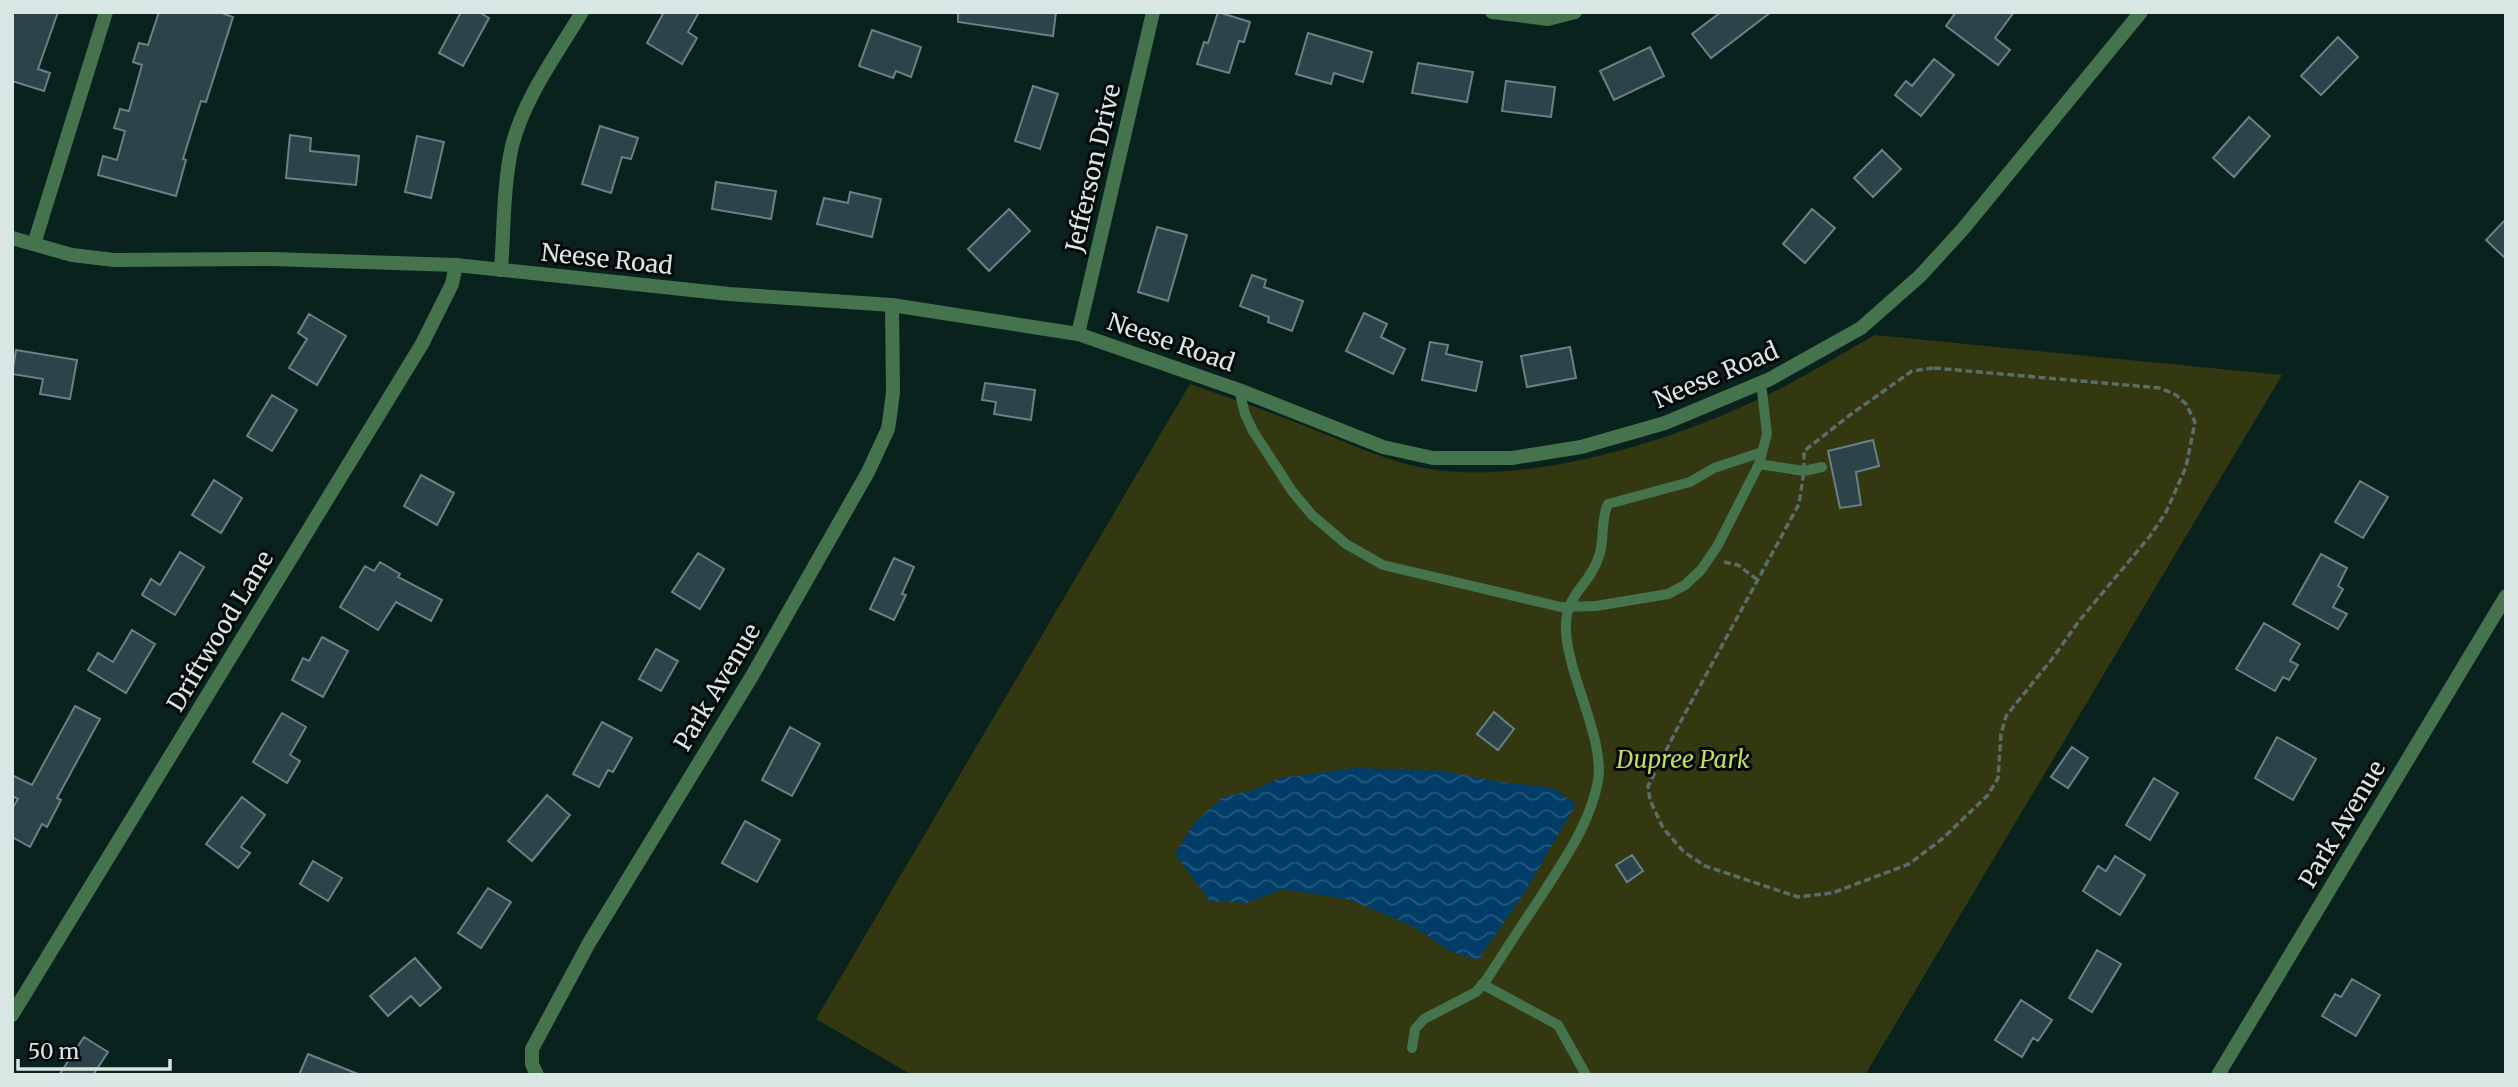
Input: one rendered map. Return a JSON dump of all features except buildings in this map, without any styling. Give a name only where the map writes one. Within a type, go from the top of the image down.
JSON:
[{"type":"street","points":[[34,244],[106,12]]},
{"type":"street","points":[[501,270],[507,177],[513,144],[523,114],[582,12]]},
{"type":"street","name":"Jefferson Drive","points":[[1078,334],[1153,12]]},
{"type":"street","points":[[1492,12],[1548,19],[1575,12]]},
{"type":"street","name":"Neese Road","points":[[12,238],[72,255],[114,260],[272,259],[456,265],[729,294],[892,305],[1078,334],[1240,390],[1383,447],[1433,457],[1511,458],[1581,447],[1665,423],[1761,383],[1861,328],[1920,276],[2004,180],[2141,12]]},
{"type":"street","name":"Driftwood Lane","points":[[12,1015],[422,344],[452,284],[456,265]]},
{"type":"street","name":"Park Avenue","points":[[537,1075],[532,1063],[533,1049],[589,943],[752,676],[868,472],[883,440],[888,429],[893,392],[892,305]]},
{"type":"street","name":"Park Avenue","points":[[2218,1075],[2506,596]]},
{"type":"lane","points":[[1240,390],[1245,414],[1253,430],[1292,491],[1311,515],[1346,544],[1383,565],[1567,607],[1596,606],[1668,594],[1685,585],[1701,570],[1718,545],[1759,464],[1767,435],[1761,383]]},
{"type":"lane","points":[[1412,1048],[1415,1029],[1424,1019],[1476,992],[1482,984],[1577,839],[1590,809],[1598,779],[1596,748],[1566,633],[1567,607],[1592,572],[1600,554],[1602,515],[1608,504],[1690,482],[1714,468],[1762,452]]},
{"type":"lane","points":[[1759,464],[1804,471],[1822,467]]},
{"type":"lane","points":[[1482,984],[1558,1026],[1586,1075]]},
{"type":"path","points":[[1934,368],[2160,388],[2176,395],[2186,404],[2194,422],[2186,467],[2166,512],[2150,536],[2087,610],[2006,716],[2001,734],[1998,778],[1988,795],[1942,839],[1909,864],[1832,893],[1798,897],[1705,866],[1684,852],[1663,828],[1650,800],[1648,786],[1799,504],[1804,471],[1804,451],[1912,371],[1934,368]]},
{"type":"path","points":[[1709,559],[1738,565],[1759,581]]},
{"type":"green space","name":"Dupree Park","points":[[1875,335],[2282,375],[1865,1075],[912,1075],[816,1019],[1190,384],[1403,463],[1436,470],[1519,470],[1609,453],[1696,426],[1786,385]]},
{"type":"water","points":[[1355,768],[1444,771],[1494,781],[1553,788],[1576,804],[1525,892],[1478,960],[1450,951],[1414,927],[1351,900],[1283,889],[1247,903],[1210,901],[1175,854],[1195,822],[1223,797],[1254,790],[1280,778]]}]
